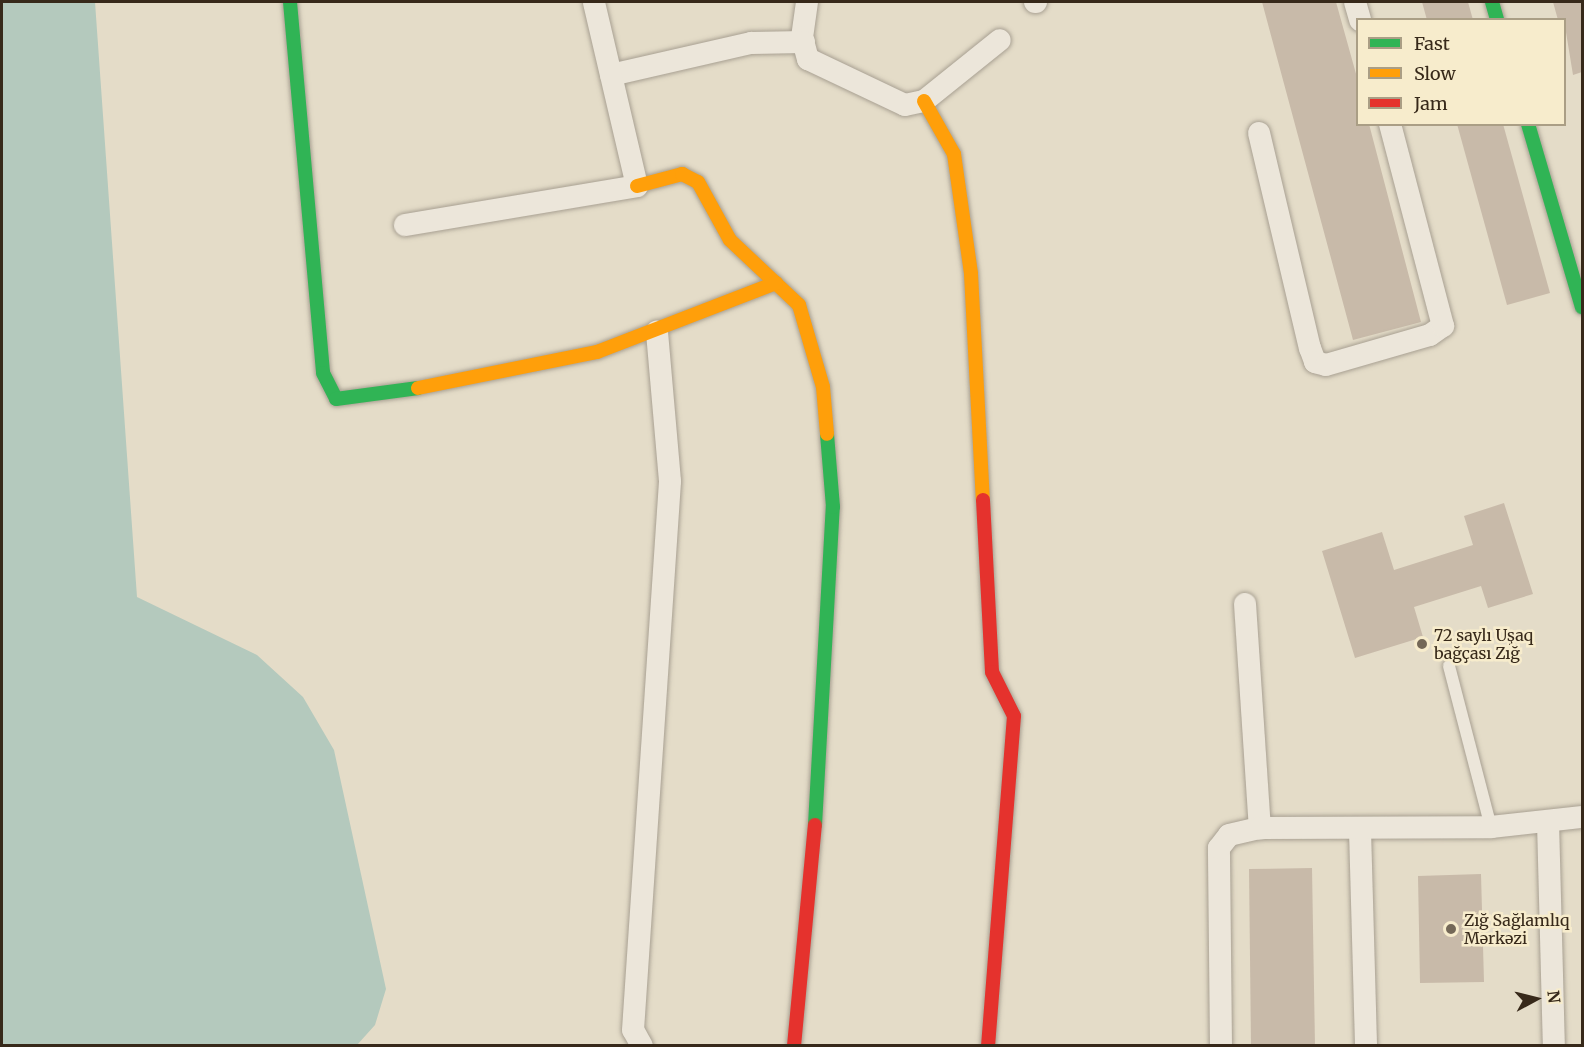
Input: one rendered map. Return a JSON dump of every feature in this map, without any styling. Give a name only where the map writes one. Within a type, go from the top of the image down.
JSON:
[{"type":"street","points":[[290,2],[323,373],[330,394],[352,401],[597,352],[657,332],[776,283]]},
{"type":"street","points":[[594,2],[637,186]]},
{"type":"street","points":[[807,2],[804,42],[808,58],[905,105],[924,100],[1000,40]]},
{"type":"street","points":[[1355,2],[1359,18]]},
{"type":"street","points":[[1492,2],[1496,18]]},
{"type":"street","points":[[611,75],[751,43],[804,42]]},
{"type":"street","points":[[924,100],[956,165],[971,274],[992,672],[1014,716],[988,1046]]},
{"type":"street","points":[[1259,133],[1310,348],[1315,362],[1326,365],[1430,335],[1443,326],[1391,126]]},
{"type":"street","points":[[1529,126],[1582,307]]},
{"type":"street","points":[[405,225],[637,186],[682,174],[694,178],[730,240],[799,305],[823,387],[833,507],[825,726],[794,1046]]},
{"type":"street","points":[[642,1046],[633,1030],[670,481],[657,332]]},
{"type":"street","points":[[1245,604],[1260,828]]},
{"type":"street","points":[[1221,1046],[1218,848],[1229,835],[1260,828],[1360,831],[1491,827],[1582,817]]},
{"type":"street","points":[[1548,822],[1554,1046]]},
{"type":"street","points":[[1360,831],[1366,1046]]},
{"type":"lane","points":[[1449,666],[1491,827]]},
{"type":"shaded area","points":[[2,2],[95,2],[137,597],[257,655],[303,697],[334,750],[386,989],[375,1025],[357,1045],[2,1045]]},
{"type":"building","points":[[1262,2],[1336,2],[1356,74],[1356,126],[1370,126],[1421,322],[1353,340]]},
{"type":"building","points":[[1422,2],[1468,2],[1472,18],[1426,18]]},
{"type":"building","points":[[1553,2],[1582,2],[1582,72],[1573,75],[1566,18],[1557,18]]},
{"type":"building","points":[[1458,126],[1504,126],[1550,293],[1507,305]]},
{"type":"building","points":[[1504,503],[1533,594],[1488,608],[1481,586],[1414,607],[1423,637],[1355,658],[1322,551],[1382,532],[1394,570],[1473,545],[1464,516]]},
{"type":"building","points":[[1312,868],[1315,1046],[1251,1046],[1249,869]]},
{"type":"building","name":"Zığ Sağlamlıq Mərkəzi","points":[[1481,874],[1484,982],[1420,983],[1418,876]]},
{"type":"traffic: fast","points":[[290,2],[323,373],[336,399],[418,388]]},
{"type":"traffic: fast","points":[[1492,2],[1496,18]]},
{"type":"traffic: fast","points":[[1529,126],[1582,307]]},
{"type":"traffic: fast","points":[[815,825],[833,507],[827,434]]},
{"type":"traffic: slow","points":[[924,101],[954,154],[971,274],[983,500]]},
{"type":"traffic: slow","points":[[637,186],[682,174],[698,182],[730,240],[799,305],[823,387],[827,434]]},
{"type":"traffic: slow","points":[[418,388],[597,352],[776,283]]},
{"type":"traffic: jam","points":[[983,500],[992,672],[1014,716],[988,1046]]},
{"type":"traffic: jam","points":[[794,1046],[815,825]]},
{"type":"place","name":"72 saylı Uşaq bağçası Zığ","points":[[1422,644]]},
{"type":"place","name":"Zığ Sağlamlıq Mərkəzi","points":[[1451,929]]}]
